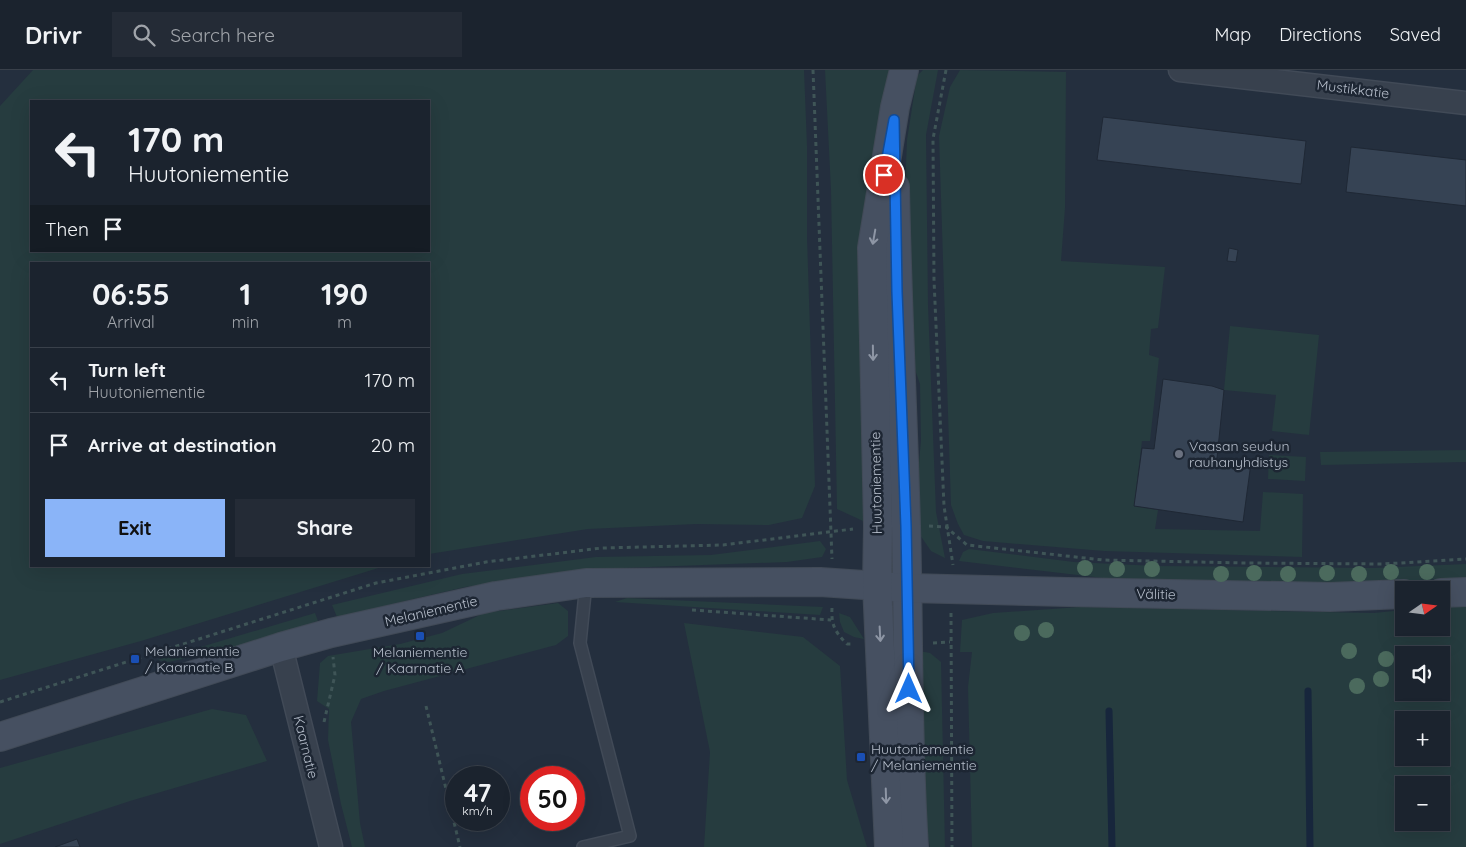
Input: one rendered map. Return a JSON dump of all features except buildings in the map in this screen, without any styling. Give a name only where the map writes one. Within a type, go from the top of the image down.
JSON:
[{"type":"main road","name":"Huutoniementie","points":[[888,847],[877,585],[878,526],[872,248],[904,70]]},
{"type":"main road","name":"Huutoniementie","points":[[894,120],[897,292],[908,588],[909,741],[914,847]]},
{"type":"main road","name":"Melaniementie","points":[[0,738],[281,647],[496,596],[586,583],[820,582],[908,588]]},
{"type":"main road","name":"Välitie","points":[[908,588],[1330,597],[1395,594]]},
{"type":"main road","points":[[1450,593],[1466,592]]},
{"type":"street","name":"Mustikkatie","points":[[1180,70],[1320,78],[1466,102]]},
{"type":"street","name":"Kaarnatie","points":[[281,647],[331,847]]},
{"type":"lane","points":[[583,847],[632,842],[580,643],[586,583]]},
{"type":"path","points":[[813,70],[832,531]]},
{"type":"path","points":[[946,70],[933,139],[934,271],[944,506],[953,559],[950,642],[952,847]]},
{"type":"path","points":[[323,600],[331,634],[335,675],[324,719],[324,728]]},
{"type":"path","points":[[685,609],[831,620]]},
{"type":"path","points":[[426,706],[460,847]]},
{"type":"green space","points":[[33,70],[804,70],[815,486],[802,518],[769,525],[696,524],[588,529],[430,554],[430,262],[30,262],[30,567],[382,567],[141,641],[0,680],[0,106]]},
{"type":"green space","points":[[825,70],[890,70],[861,228],[863,521],[837,509],[831,190]]},
{"type":"green space","points":[[923,70],[938,70],[926,135],[928,305],[936,512],[945,558],[931,551],[920,535],[914,513],[921,441],[920,384],[909,352],[903,240],[907,140],[917,76]]},
{"type":"green space","points":[[960,70],[1066,72],[1065,208],[1061,261],[1165,267],[1158,328],[1151,329],[1149,355],[1159,358],[1150,441],[1142,441],[1134,506],[1158,510],[1155,529],[1260,531],[1263,492],[1303,494],[1302,557],[1104,551],[983,541],[964,535],[951,505],[939,136],[950,87]]},
{"type":"green space","points":[[1230,326],[1319,335],[1309,435],[1272,431],[1276,395],[1224,390]]},
{"type":"green space","points":[[1466,450],[1466,462],[1321,465],[1320,452]]},
{"type":"green space","points":[[1269,455],[1306,457],[1305,481],[1268,479]]},
{"type":"green space","points":[[820,541],[826,549],[822,557],[787,562],[596,569],[465,587],[337,617],[332,605],[462,574],[596,557],[711,555]]},
{"type":"green space","points":[[969,549],[1074,562],[1156,566],[1374,568],[1466,564],[1466,578],[1326,584],[1103,578],[959,561],[963,552]]},
{"type":"green space","points":[[627,598],[823,607],[820,615],[615,602]]},
{"type":"green space","points":[[558,603],[568,611],[568,636],[556,645],[384,691],[361,699],[351,722],[360,823],[365,847],[352,847],[328,740],[329,709],[317,701],[320,663],[328,656],[400,644],[442,633],[484,613]]},
{"type":"green space","points":[[1466,605],[1466,847],[972,847],[968,687],[972,652],[960,652],[962,620],[993,613],[1080,607],[1374,613],[1395,611],[1395,636],[1450,636],[1450,606]]},
{"type":"green space","points":[[315,613],[318,621],[226,650],[168,662],[157,660]]},
{"type":"green space","points":[[839,613],[850,617],[864,639],[844,632]]},
{"type":"green space","points":[[684,623],[803,637],[840,666],[847,780],[867,847],[704,847],[710,752]]},
{"type":"green space","points":[[919,651],[930,653],[941,662],[945,847],[930,847],[922,803]]},
{"type":"green space","points":[[212,709],[246,715],[267,761],[130,801],[0,844],[0,768]]},
{"type":"waterway","points":[[1308,691],[1310,847]]},
{"type":"waterway","points":[[1109,711],[1112,847]]},
{"type":"place","name":"Vaasan seudun rauhanyhdistys","points":[[1179,454]]},
{"type":"place","name":"Melaniementie / Kaarnatie A","points":[[420,636]]},
{"type":"place","name":"Melaniementie / Kaarnatie B","points":[[135,659]]},
{"type":"place","name":"Huutoniementie / Melaniementie","points":[[861,757]]},
{"type":"route","points":[[884,175],[894,120],[897,292],[906,526],[909,689]]}]
